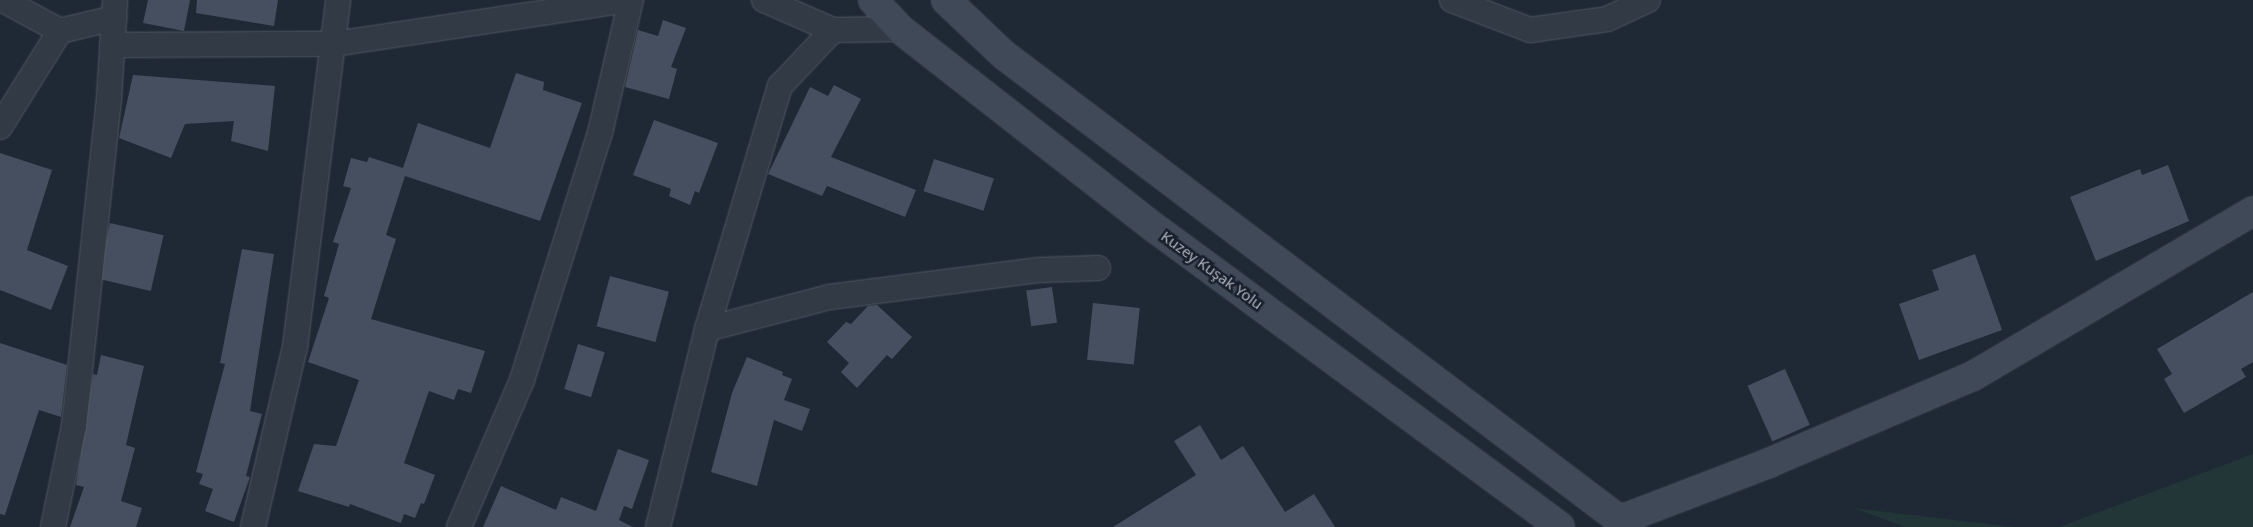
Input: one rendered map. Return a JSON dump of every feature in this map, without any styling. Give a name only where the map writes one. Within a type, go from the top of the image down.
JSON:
[{"type":"main road","name":"Kuzey Kuşak Yolu","points":[[873,0],[900,28],[1159,230],[1560,527]]},
{"type":"main road","points":[[946,0],[1004,55],[1624,524],[1973,376],[2253,211]]},
{"type":"street","points":[[3,0],[60,31]]},
{"type":"street","points":[[253,527],[295,347],[338,0]]},
{"type":"street","points":[[112,45],[334,44],[627,0]]},
{"type":"street","points":[[459,527],[522,380],[600,133],[631,0]]},
{"type":"street","points":[[764,0],[833,30],[900,28]]},
{"type":"street","points":[[1452,0],[1530,30],[1607,19],[1648,0]]},
{"type":"street","points":[[0,127],[60,31],[114,9],[74,426],[52,527]]},
{"type":"street","points":[[658,527],[707,329],[780,86],[833,30]]},
{"type":"street","points":[[707,329],[830,297],[1039,270],[1098,268]]},
{"type":"shaded area","points":[[2253,454],[2253,527],[2059,527]]},
{"type":"shaded area","points":[[1853,508],[2014,527],[1905,527]]},
{"type":"building","points":[[148,0],[190,0],[184,31],[143,23]]},
{"type":"building","points":[[197,0],[278,0],[274,26],[196,13]]},
{"type":"building","points":[[663,20],[686,28],[671,67],[677,69],[669,99],[625,87],[638,30],[658,36]]},
{"type":"building","points":[[516,73],[544,82],[543,90],[582,103],[540,221],[405,176],[386,235],[396,239],[371,319],[485,351],[471,393],[458,389],[454,400],[429,391],[404,463],[435,475],[424,504],[421,503],[415,518],[404,514],[401,523],[350,504],[349,507],[298,491],[314,444],[336,446],[359,380],[308,362],[329,298],[324,296],[339,244],[333,242],[351,188],[343,186],[351,158],[367,162],[369,157],[403,168],[418,123],[490,148]]},
{"type":"building","points":[[133,75],[275,86],[268,151],[231,141],[234,121],[185,124],[171,158],[119,138]]},
{"type":"building","points":[[834,85],[861,99],[831,157],[916,190],[905,217],[827,186],[822,196],[768,174],[810,87],[828,96]]},
{"type":"building","points":[[654,120],[718,143],[699,193],[695,191],[690,205],[669,196],[671,189],[633,175]]},
{"type":"building","points":[[0,153],[52,170],[27,250],[68,266],[51,310],[0,290]]},
{"type":"building","points":[[934,159],[994,178],[983,211],[923,191]]},
{"type":"building","points":[[2168,165],[2189,221],[2096,261],[2070,197],[2140,169],[2142,175]]},
{"type":"building","points":[[110,223],[164,235],[151,291],[97,279]]},
{"type":"building","points":[[242,249],[274,254],[250,411],[262,414],[246,476],[250,477],[234,522],[205,511],[213,489],[199,484],[203,474],[196,472],[225,364],[220,363]]},
{"type":"building","points":[[1975,254],[2002,330],[1919,360],[1899,304],[1939,290],[1932,270]]},
{"type":"building","points":[[610,276],[669,292],[655,342],[597,326]]},
{"type":"building","points":[[1052,287],[1057,323],[1031,326],[1026,291]]},
{"type":"building","points":[[2253,292],[2253,362],[2241,369],[2246,377],[2184,413],[2164,379],[2172,374],[2157,349]]},
{"type":"building","points":[[1093,303],[1140,308],[1134,365],[1087,360]]},
{"type":"building","points":[[877,305],[912,337],[892,359],[887,355],[857,388],[841,372],[849,363],[827,342],[846,322],[851,324],[868,306]]},
{"type":"building","points":[[0,343],[67,365],[61,417],[39,410],[5,515],[0,514]]},
{"type":"building","points":[[578,344],[605,352],[591,397],[564,389]]},
{"type":"building","points":[[101,355],[144,366],[126,445],[135,448],[121,501],[142,508],[136,527],[70,527],[84,487],[76,485],[93,374],[97,375]]},
{"type":"building","points":[[747,357],[783,372],[782,375],[792,379],[784,400],[810,409],[802,431],[774,420],[757,486],[711,472],[732,393]]},
{"type":"building","points":[[1785,369],[1810,425],[1772,441],[1748,386]]},
{"type":"building","points":[[1200,425],[1221,460],[1243,446],[1285,512],[1314,494],[1335,527],[1113,527],[1196,475],[1174,441]]},
{"type":"building","points":[[618,449],[649,460],[632,509],[624,506],[619,520],[633,527],[483,527],[501,486],[556,510],[561,497],[596,511]]}]
